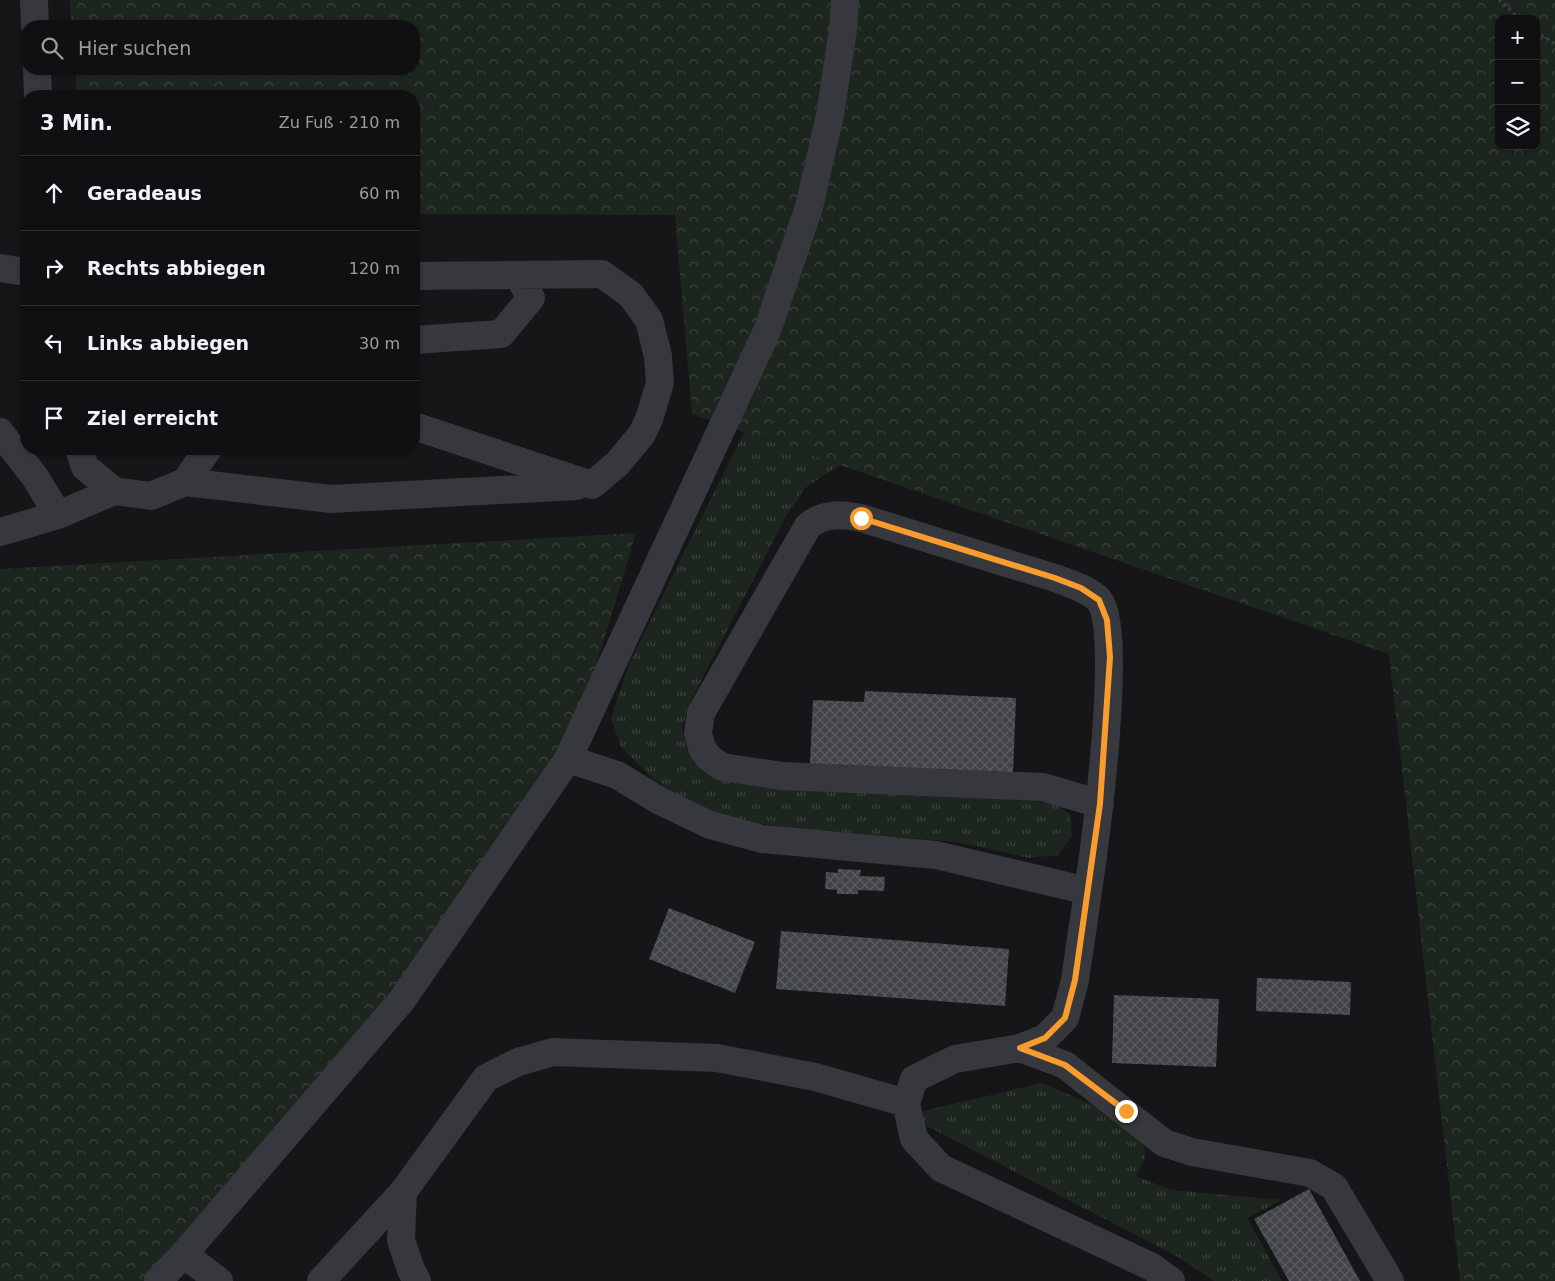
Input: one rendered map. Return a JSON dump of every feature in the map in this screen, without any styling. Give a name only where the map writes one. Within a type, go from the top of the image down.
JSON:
[{"type":"street","points":[[34,0],[35,20]]},
{"type":"street","points":[[158,1281],[184,1254],[402,1000],[568,759],[767,331],[809,207],[830,115],[843,30],[844,0]]},
{"type":"street","points":[[37,75],[38,90]]},
{"type":"street","points":[[0,268],[20,271]]},
{"type":"street","points":[[0,532],[58,515],[114,491],[150,496],[185,482],[332,499],[592,485],[617,464],[642,434],[650,419],[660,383],[658,356],[650,320],[631,294],[602,274],[420,276]]},
{"type":"street","points":[[420,340],[501,334],[531,298],[518,275]]},
{"type":"street","points":[[420,428],[592,485]]},
{"type":"street","points":[[0,432],[35,477],[58,515]]},
{"type":"street","points":[[81,455],[85,467],[114,491]]},
{"type":"street","points":[[185,482],[204,455]]},
{"type":"street","points":[[1100,804],[1043,787],[782,776],[722,767],[709,758],[702,748],[698,733],[701,713],[808,526],[817,519],[831,515],[845,514],[861,518],[1055,578],[1081,588],[1099,600],[1107,620],[1110,657],[1100,804],[1075,980],[1065,1018],[1045,1038],[1020,1048],[955,1059],[914,1079],[906,1103],[914,1139],[940,1168],[1152,1267],[1171,1281]]},
{"type":"street","points":[[568,759],[618,775],[660,801],[710,825],[762,839],[936,855],[1088,891]]},
{"type":"street","points":[[1020,1048],[1065,1065],[1164,1143],[1192,1152],[1310,1172],[1334,1187],[1390,1281]]},
{"type":"street","points":[[321,1281],[403,1192],[486,1078],[518,1062],[553,1052],[716,1058],[815,1077],[906,1103]]},
{"type":"street","points":[[403,1192],[401,1240],[411,1270],[417,1281]]},
{"type":"street","points":[[184,1254],[219,1281]]},
{"type":"path","points":[[1498,0],[1515,15]]},
{"type":"path","points":[[1540,33],[1555,44]]},
{"type":"green space","points":[[70,0],[1555,0],[1555,1281],[1460,1281],[1389,654],[692,414],[675,215],[420,214],[420,90],[77,90],[75,75],[420,75],[420,20],[72,20]]},
{"type":"green space","points":[[744,432],[840,465],[805,488],[785,518],[691,700],[682,728],[687,750],[702,772],[733,783],[1053,803],[1070,814],[1072,836],[1058,855],[1029,858],[958,842],[787,828],[733,819],[687,802],[651,777],[621,747],[611,718],[629,664]]},
{"type":"green space","points":[[636,533],[568,759],[402,1000],[158,1281],[0,1281],[0,569]]},
{"type":"green space","points":[[1042,1083],[1104,1111],[1134,1132],[1142,1143],[1145,1155],[1136,1176],[1171,1190],[1282,1200],[1247,1218],[1282,1281],[1214,1281],[1180,1258],[925,1125],[923,1111]]},
{"type":"building","points":[[865,691],[1016,698],[1013,773],[810,764],[813,700],[864,702]]},
{"type":"building","points":[[838,869],[861,870],[860,876],[885,877],[884,891],[858,890],[858,894],[837,894],[837,890],[825,889],[826,872],[838,873]]},
{"type":"building","points":[[669,908],[755,942],[735,993],[649,959]]},
{"type":"building","points":[[781,931],[1009,949],[1005,1006],[776,989]]},
{"type":"building","points":[[1257,978],[1351,982],[1350,1015],[1256,1011]]},
{"type":"building","points":[[1114,995],[1219,999],[1216,1067],[1112,1063]]},
{"type":"building","points":[[1309,1189],[1360,1281],[1289,1281],[1254,1219]]},
{"type":"route","points":[[861,518],[1055,578],[1081,588],[1099,600],[1107,620],[1110,657],[1100,804],[1075,980],[1065,1018],[1045,1038],[1020,1048],[1065,1065],[1126,1111]]}]
